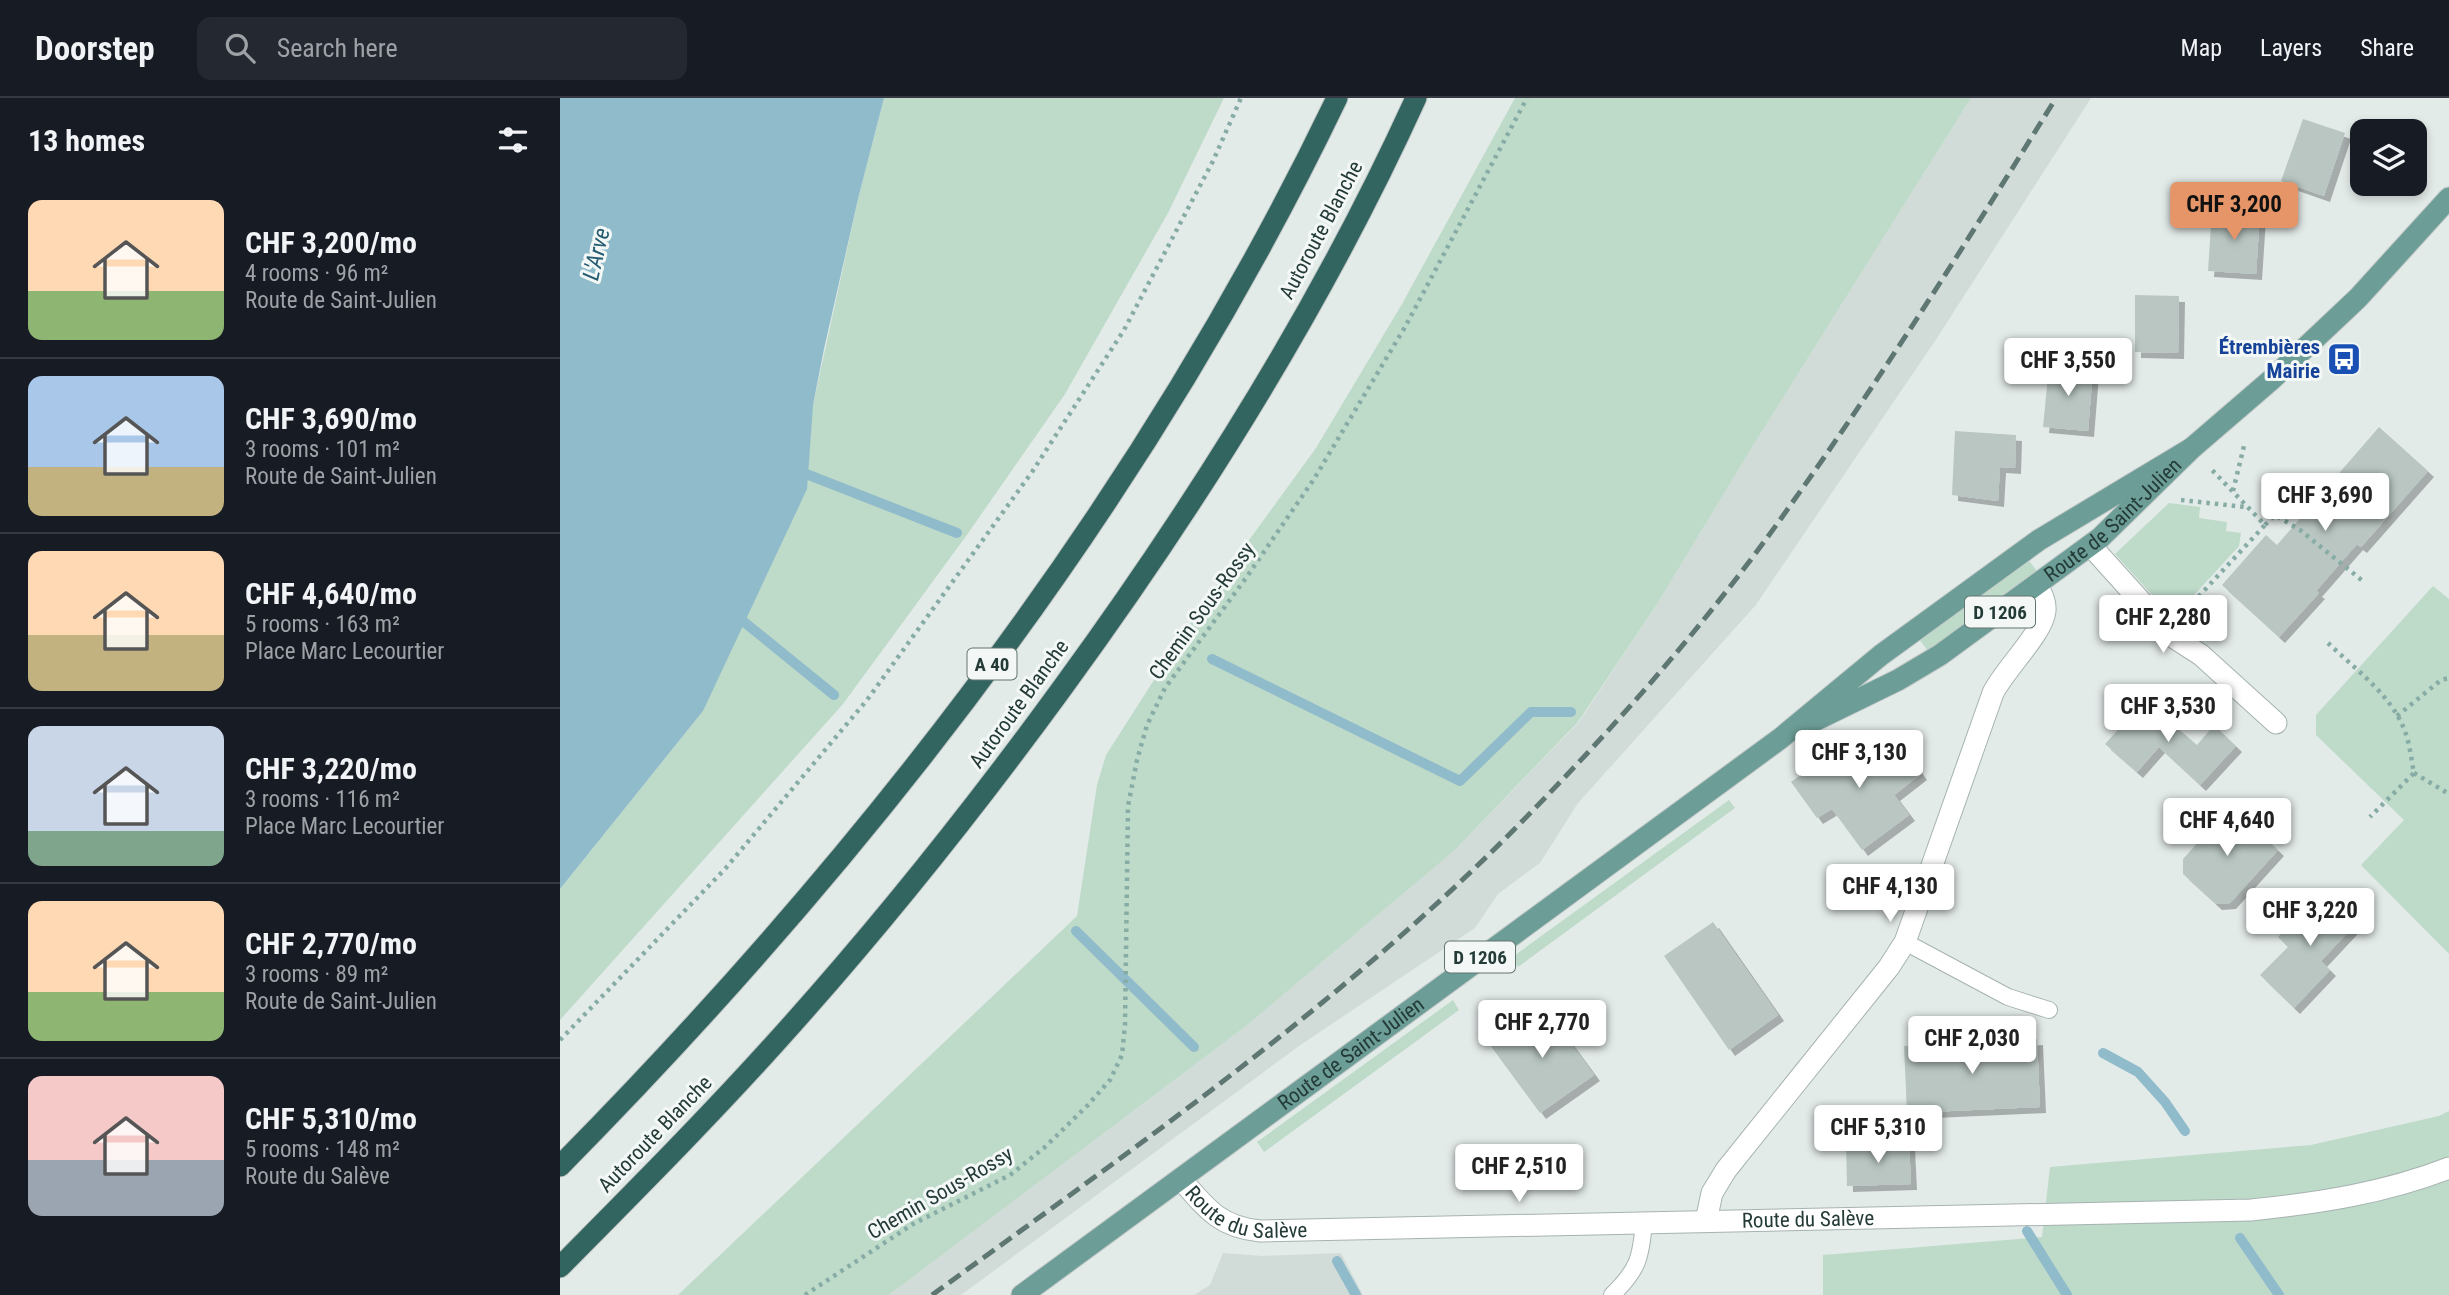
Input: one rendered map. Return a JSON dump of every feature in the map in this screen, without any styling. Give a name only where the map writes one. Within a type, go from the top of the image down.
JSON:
[{"type":"highway","name":"A 40","points":[[560,1166],[724,995],[815,890],[946,728],[1065,565],[1152,431],[1255,259],[1337,98]]},
{"type":"highway","name":"Autoroute Blanche","points":[[560,1267],[778,1040],[872,932],[999,774],[1104,631],[1209,476],[1258,397],[1341,249],[1416,98]]},
{"type":"main road","name":"Route de Saint-Julien","points":[[1781,738],[1940,655],[2091,546],[2192,448],[2271,380],[2340,315],[2449,198]]},
{"type":"main road","name":"Route de Saint-Julien","points":[[1021,1295],[1781,738],[1902,639],[2039,540],[2192,448]]},
{"type":"main road","points":[[2070,521],[2091,546]]},
{"type":"street","points":[[2091,546],[2167,631],[2201,655],[2276,723]]},
{"type":"street","points":[[1706,1221],[1712,1193],[1726,1170],[1889,967],[1905,942],[1993,693],[2043,621],[2045,601],[2037,585]]},
{"type":"street","name":"Route du Salève","points":[[1181,1179],[1204,1207],[1221,1220],[1238,1227],[1261,1231],[2251,1210],[2347,1198],[2394,1187],[2449,1168]]},
{"type":"lane","points":[[1905,942],[2008,997],[2049,1010]]},
{"type":"lane","points":[[1612,1295],[1634,1272],[1639,1262],[1644,1222]]},
{"type":"path","points":[[560,1040],[724,869],[867,699],[1032,472],[1124,330],[1213,161],[1241,98]]},
{"type":"path","name":"Chemin Sous-Rossy","points":[[805,1295],[914,1224],[1010,1174],[1045,1147],[1110,1080],[1122,1055],[1125,1025],[1128,806],[1136,760],[1147,725],[1165,688],[1314,479],[1405,327],[1527,98]]},
{"type":"path","points":[[2233,492],[2245,438]]},
{"type":"path","points":[[2207,464],[2265,525]]},
{"type":"path","points":[[2175,499],[2247,507]]},
{"type":"path","points":[[2167,631],[2275,515],[2300,530],[2364,582]]},
{"type":"path","points":[[2328,643],[2379,693],[2398,716],[2406,736],[2414,773],[2449,794]]},
{"type":"path","points":[[2398,716],[2441,680],[2449,678]]},
{"type":"path","points":[[2371,817],[2414,773]]},
{"type":"shaded area","points":[[1971,98],[2091,98],[1937,338],[1755,606],[1578,803],[1540,863],[1498,894],[1475,928],[1299,1046],[961,1295],[889,1295],[1246,1026],[1455,850],[1579,722],[1657,604]]},
{"type":"shaded area","points":[[1223,1253],[1262,1256],[1341,1253],[1363,1295],[1194,1295],[1210,1285]]},
{"type":"green space","points":[[884,98],[1224,98],[1168,213],[1065,394],[969,532],[843,704],[560,1020],[560,889],[703,711],[813,405],[858,199]]},
{"type":"green space","points":[[1515,98],[1971,98],[1657,604],[1578,722],[1455,850],[1246,1026],[889,1295],[678,1295],[1077,916],[1097,785],[1106,755],[1204,602],[1316,448],[1402,304]]},
{"type":"green space","points":[[2169,503],[2200,507],[2199,518],[2227,522],[2226,531],[2241,533],[2239,546],[2173,618],[2115,554]]},
{"type":"green space","points":[[2029,561],[2038,572],[1928,651],[1920,640]]},
{"type":"green space","points":[[2433,586],[2449,599],[2449,954],[2361,865],[2404,820],[2316,735],[2316,715]]},
{"type":"green space","points":[[1729,800],[1735,808],[1518,967],[1511,958]]},
{"type":"green space","points":[[1453,1000],[1459,1010],[1264,1152],[1257,1142]]},
{"type":"green space","points":[[2449,1111],[2449,1295],[1823,1295],[1823,1255],[2042,1237],[2050,1167],[2311,1145],[2439,1116]]},
{"type":"water","name":"L'Arve","points":[[560,98],[884,98],[824,349],[813,405],[807,489],[703,711],[560,889]]},
{"type":"building","points":[[2303,119],[2345,133],[2324,196],[2281,181]]},
{"type":"building","points":[[2212,210],[2260,213],[2256,274],[2208,271]]},
{"type":"building","points":[[2135,295],[2179,296],[2178,353],[2135,352]]},
{"type":"building","points":[[2049,366],[2093,369],[2088,431],[2043,427]]},
{"type":"building","points":[[2379,427],[2428,471],[2361,547],[2357,544],[2316,591],[2319,593],[2279,637],[2222,585],[2266,535],[2277,545]]},
{"type":"building","points":[[1955,431],[2016,435],[2015,468],[2000,467],[1998,501],[1952,495]]},
{"type":"building","points":[[2145,700],[2197,745],[2214,725],[2236,746],[2200,785],[2159,747],[2137,772],[2105,744]]},
{"type":"building","points":[[1851,739],[1868,763],[1898,741],[1921,774],[1894,795],[1909,815],[1862,850],[1832,809],[1817,818],[1791,782]]},
{"type":"building","points":[[2231,806],[2278,850],[2230,903],[2216,904],[2183,874],[2183,859]]},
{"type":"building","points":[[2342,893],[2364,915],[2321,961],[2330,970],[2294,1008],[2260,975],[2288,947],[2278,937],[2314,900],[2325,911]]},
{"type":"building","points":[[1713,922],[1778,1015],[1729,1050],[1664,956]]},
{"type":"building","points":[[1544,1007],[1594,1075],[1540,1113],[1490,1045]]},
{"type":"building","points":[[2037,1039],[2040,1107],[1907,1113],[1904,1046]]},
{"type":"building","points":[[1909,1143],[1911,1184],[1847,1186],[1846,1145]]},
{"type":"waterway","points":[[796,470],[957,533]]},
{"type":"waterway","points":[[733,613],[834,695]]},
{"type":"waterway","points":[[1212,659],[1460,781],[1531,712],[1571,712]]},
{"type":"waterway","points":[[1076,931],[1194,1047]]},
{"type":"waterway","points":[[2103,1053],[2138,1072],[2165,1102],[2185,1131]]},
{"type":"waterway","points":[[2027,1231],[2067,1295]]},
{"type":"waterway","points":[[2240,1238],[2279,1295]]},
{"type":"waterway","points":[[1337,1261],[1356,1295]]},
{"type":"railway","points":[[932,1295],[1170,1121],[1324,1001],[1471,872],[1574,768],[1703,620],[1792,503],[1960,252],[2056,98]]},
{"type":"place","name":"Étrembières Mairie","points":[[2344,359]]}]
